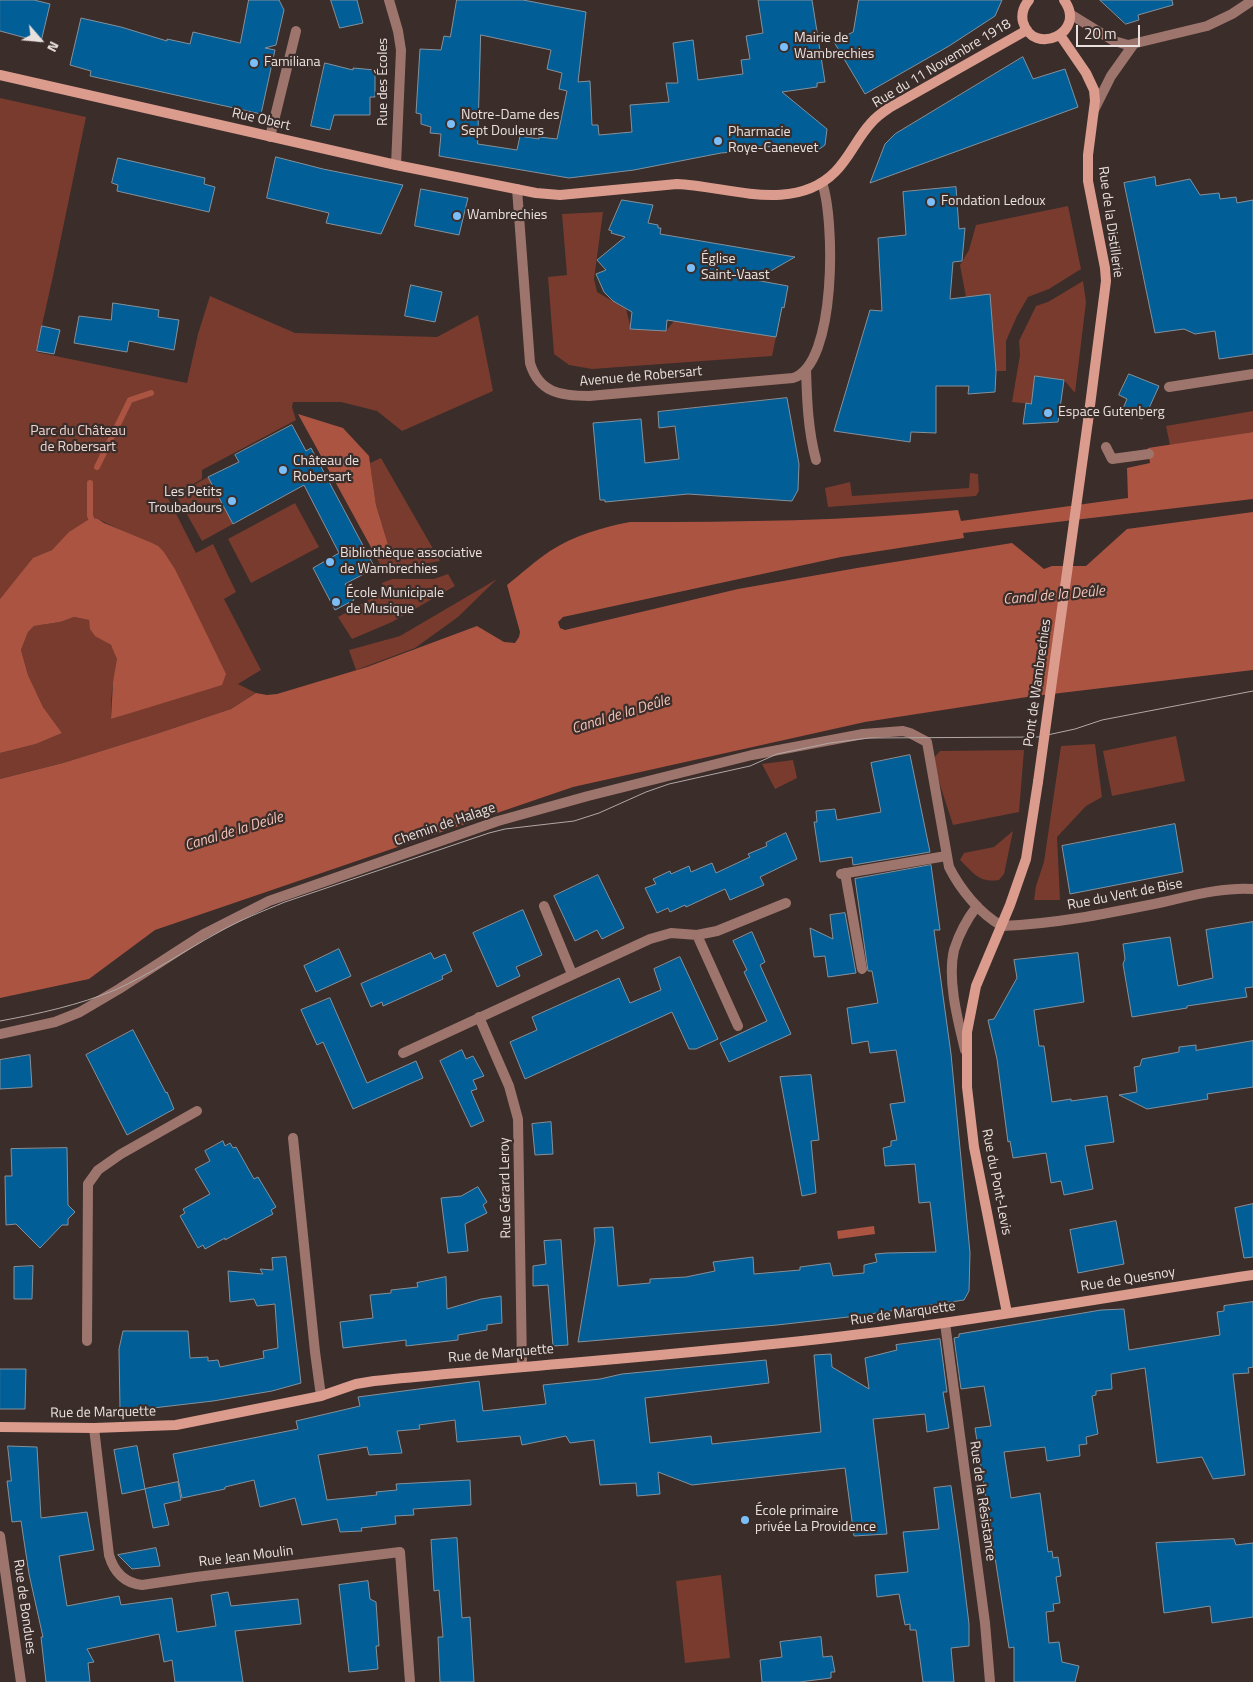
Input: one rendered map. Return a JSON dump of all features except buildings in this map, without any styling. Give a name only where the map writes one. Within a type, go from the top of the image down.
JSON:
[{"type":"street","name":"Rue des Écoles","points":[[388,0],[398,31],[401,50],[396,165]]},
{"type":"street","points":[[1029,0],[1025,5],[1023,16],[1027,30],[1035,37],[1042,39],[1060,35],[1068,24],[1070,14],[1064,0]]},
{"type":"street","points":[[1070,14],[1114,41],[1125,45],[1132,45],[1208,26],[1232,14],[1253,0]]},
{"type":"street","name":"Rue du 11 Novembre 1918","points":[[822,182],[846,160],[871,122],[889,108],[1027,30]]},
{"type":"street","points":[[270,137],[296,31]]},
{"type":"street","name":"Rue de la Distillerie","points":[[1060,35],[1089,78],[1094,96],[1094,111],[1088,155],[1088,181],[1106,281],[1088,421]]},
{"type":"street","points":[[1094,111],[1111,76],[1132,45]]},
{"type":"street","name":"Rue Obert","points":[[0,75],[396,165],[517,189],[560,195],[677,184],[763,195],[782,195],[822,182]]},
{"type":"street","points":[[816,460],[811,442],[808,416],[806,370],[813,360],[822,329],[828,298],[831,265],[828,204],[822,182]]},
{"type":"street","name":"Avenue de Robersart","points":[[517,189],[530,363],[534,375],[551,390],[571,396],[589,396],[793,378],[800,376],[806,370]]},
{"type":"street","points":[[1168,387],[1253,374]]},
{"type":"street","name":"Pont de Wambrechies","points":[[1026,859],[1036,801],[1088,421]]},
{"type":"street","points":[[1106,447],[1112,459],[1149,454]]},
{"type":"street","name":"Chemin de Halage","points":[[0,1034],[55,1022],[80,1012],[120,989],[204,934],[269,901],[498,821],[588,796],[752,756],[863,734],[903,731],[910,732],[927,742],[946,856]]},
{"type":"street","points":[[862,969],[843,873],[946,856],[953,876],[977,906],[1002,926]]},
{"type":"street","name":"Rue du Pont-Levis","points":[[1007,1313],[974,1147],[966,1054],[967,1032],[976,986],[1002,926],[1026,859]]},
{"type":"street","name":"Rue du Vent de Bise","points":[[1002,926],[1032,925],[1082,918],[1225,889],[1253,889]]},
{"type":"street","points":[[403,1053],[572,974],[660,936],[681,933],[697,935],[717,931],[786,903]]},
{"type":"street","points":[[544,906],[572,974]]},
{"type":"street","name":"Rue du Pont-Levis","points":[[966,1054],[957,1016],[953,987],[954,952],[967,920],[977,906]]},
{"type":"street","points":[[697,935],[738,1026]]},
{"type":"street","name":"Rue Gérard Leroy","points":[[479,1017],[509,1086],[518,1119],[522,1366]]},
{"type":"street","points":[[87,1341],[88,1184],[98,1170],[120,1154],[197,1111]]},
{"type":"street","points":[[293,1138],[321,1396]]},
{"type":"street","name":"Rue de Quesnoy","points":[[1007,1313],[1253,1275]]},
{"type":"street","name":"Rue de Marquette","points":[[0,1427],[94,1428],[176,1425],[321,1396],[364,1382],[772,1344],[945,1323],[1007,1313]]},
{"type":"street","name":"Rue de la Résistance","points":[[945,1323],[985,1623],[990,1682]]},
{"type":"street","name":"Rue Jean Moulin","points":[[94,1428],[108,1555],[115,1570],[121,1577],[134,1584],[142,1585],[400,1552],[410,1682]]},
{"type":"street","name":"Rue de Bondues","points":[[0,1536],[21,1682]]},
{"type":"green space","name":"Parc du Château de Robersart","points":[[0,98],[86,117],[36,352],[187,383],[198,334],[210,296],[295,333],[437,337],[478,315],[493,391],[402,431],[377,411],[341,402],[293,402],[292,407],[296,420],[202,470],[202,479],[168,498],[196,553],[213,544],[236,592],[224,599],[261,670],[238,684],[256,693],[231,709],[63,763],[0,779],[0,753],[36,744],[62,733],[43,707],[28,675],[21,650],[28,632],[34,626],[60,622],[74,617],[89,620],[94,633],[112,647],[117,659],[112,692],[111,719],[153,705],[180,580],[164,552],[98,519],[69,533],[52,550],[33,559],[0,599]]},
{"type":"green space","points":[[1068,206],[1081,269],[1049,289],[1028,297],[1006,341],[1006,371],[996,371],[989,294],[966,297],[960,265],[969,250],[976,225]]},
{"type":"green space","points":[[603,212],[594,279],[597,292],[626,309],[631,329],[666,331],[674,321],[773,336],[776,337],[772,356],[592,369],[569,365],[554,354],[548,277],[567,275],[562,214]]},
{"type":"green space","points":[[1083,281],[1086,302],[1075,393],[1064,380],[1035,376],[1031,404],[1012,402],[1020,355],[1019,341],[1036,306],[1048,302]]},
{"type":"green space","points":[[1253,411],[1253,432],[1170,445],[1166,426]]},
{"type":"green space","points":[[381,458],[440,561],[383,571],[378,560],[387,558],[390,551],[376,505],[370,463]]},
{"type":"green space","points":[[970,473],[978,474],[979,491],[976,496],[828,507],[825,488],[850,482],[852,496],[969,488]]},
{"type":"green space","points":[[208,477],[233,524],[202,541],[176,495]]},
{"type":"green space","points":[[295,503],[319,547],[251,583],[228,539]]},
{"type":"green space","points":[[448,574],[455,586],[392,622],[352,639],[338,617],[385,591],[382,583],[392,579],[434,579]]},
{"type":"green space","points":[[497,579],[458,617],[415,648],[356,670],[349,650],[400,636]]},
{"type":"green space","points":[[1176,736],[1185,781],[1112,796],[1103,751]]},
{"type":"green space","points":[[1095,744],[1102,797],[1086,806],[1057,837],[1060,900],[1034,900],[1036,886],[1044,862],[1061,746]]},
{"type":"green space","points":[[1024,750],[1019,812],[953,825],[932,760],[940,751]]},
{"type":"green space","points":[[793,760],[797,778],[775,789],[762,764]]},
{"type":"green space","points":[[1013,831],[1004,874],[999,880],[986,880],[977,876],[960,860],[964,853],[994,847]]},
{"type":"green space","points":[[721,1575],[730,1658],[685,1663],[676,1581]]},
{"type":"water","points":[[298,414],[343,428],[369,456],[376,505],[390,551],[387,558],[378,560]]},
{"type":"water","name":"Canal de la Deûle","points":[[1253,432],[1253,499],[963,533],[964,538],[841,557],[563,617],[558,622],[560,628],[565,630],[738,589],[1012,543],[1044,569],[1052,566],[1086,566],[1127,529],[1253,512],[1253,670],[1027,697],[865,722],[573,787],[155,930],[89,979],[0,998],[0,779],[63,763],[231,709],[256,693],[277,694],[367,667],[477,626],[504,642],[515,643],[520,632],[507,585],[550,551],[568,541],[599,529],[630,522],[835,519],[958,510],[961,521],[1128,498],[1127,468],[1150,463],[1148,448]]},
{"type":"water","points":[[91,518],[98,519],[152,543],[164,552],[175,569],[226,674],[222,685],[111,719],[113,682],[117,659],[111,645],[95,636],[90,629],[89,620],[74,617],[60,622],[34,626],[28,632],[21,650],[28,675],[43,707],[62,733],[36,744],[0,753],[0,599],[33,558],[52,550],[69,532]]},
{"type":"water","points":[[874,1226],[875,1234],[838,1239],[837,1231]]},
{"type":"waterway","points":[[97,467],[130,400],[151,393]]},
{"type":"waterway","points":[[90,483],[91,518]]},
{"type":"tram line","points":[[0,1021],[58,1009],[115,990],[142,977],[227,928],[285,902],[489,833],[505,829],[574,821],[599,813],[669,784],[750,766],[777,754],[830,743],[869,738],[1038,737],[1075,729],[1102,720],[1253,691]]},
{"type":"place","name":"Mairie de Wambrechies","points":[[784,47]]},
{"type":"place","name":"Familiana","points":[[254,63]]},
{"type":"place","name":"Notre-Dame des Sept Douleurs","points":[[451,124]]},
{"type":"place","name":"Pharmacie Roye-Caenevet","points":[[718,141]]},
{"type":"place","name":"Fondation Ledoux","points":[[931,202]]},
{"type":"place","name":"Wambrechies","points":[[457,216]]},
{"type":"place","name":"Église Saint-Vaast","points":[[691,268]]},
{"type":"place","name":"Espace Gutenberg","points":[[1048,413]]},
{"type":"place","name":"Château de Robersart","points":[[283,470]]},
{"type":"place","name":"Les Petits Troubadours","points":[[232,501]]},
{"type":"place","name":"Bibliothèque associative de Wambrechies","points":[[330,562]]},
{"type":"place","name":"École Municipale de Musique","points":[[336,602]]},
{"type":"place","name":"École primaire privée La Providence","points":[[745,1520]]}]
